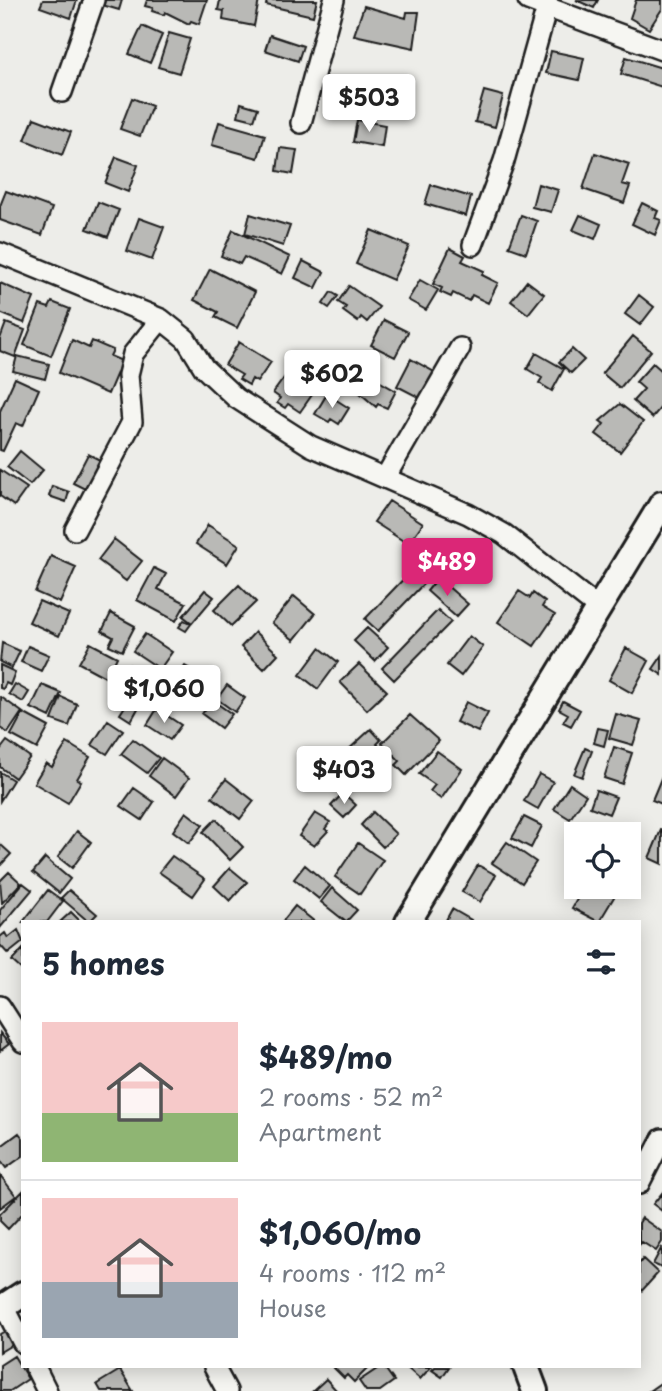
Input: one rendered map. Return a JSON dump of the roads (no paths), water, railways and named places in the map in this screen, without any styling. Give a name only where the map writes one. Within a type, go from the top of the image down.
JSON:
[{"type":"street","points":[[62,92],[94,0]]},
{"type":"street","points":[[301,123],[334,0]]},
{"type":"street","points":[[528,0],[662,50]]},
{"type":"street","points":[[473,245],[508,150],[547,7]]},
{"type":"street","points":[[0,253],[161,319],[186,338],[204,368],[236,398],[311,446],[468,514],[503,534],[597,607]]},
{"type":"street","points":[[75,530],[132,422],[128,375],[133,355],[161,319]]},
{"type":"street","points":[[386,477],[460,348]]},
{"type":"street","points":[[409,920],[662,504]]},
{"type":"street","points":[[0,1006],[21,1039]]},
{"type":"street","points":[[641,1180],[662,1139]]},
{"type":"street","points":[[9,1303],[21,1337]]},
{"type":"street","points":[[36,1368],[47,1391]]},
{"type":"street","points":[[215,1368],[227,1391]]},
{"type":"street","points":[[526,1368],[535,1391]]}]
